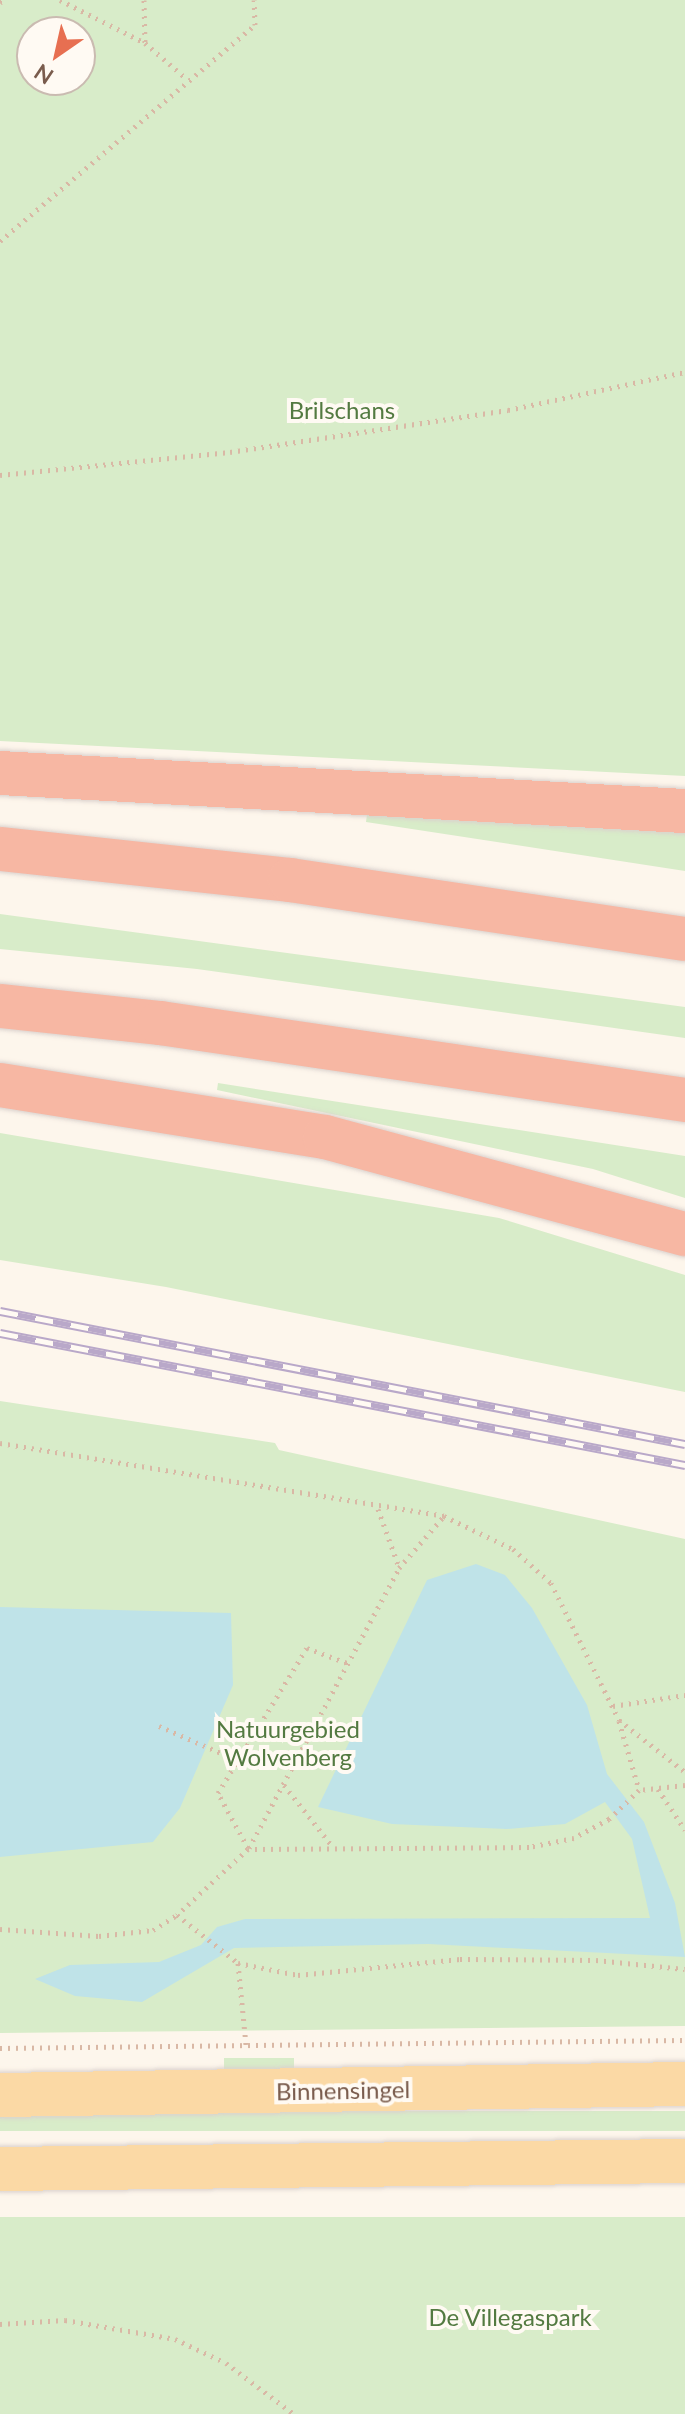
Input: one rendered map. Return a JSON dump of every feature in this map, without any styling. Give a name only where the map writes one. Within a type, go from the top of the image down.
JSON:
[{"type":"highway","points":[[0,773],[685,811]]},
{"type":"highway","points":[[0,849],[290,880],[685,939]]},
{"type":"highway","points":[[0,1006],[160,1023],[685,1100]]},
{"type":"highway","points":[[0,1085],[325,1137],[685,1234]]},
{"type":"main road","name":"Binnensingel","points":[[0,2095],[685,2084]]},
{"type":"main road","points":[[0,2169],[685,2161]]},
{"type":"path","points":[[0,2],[6,0]]},
{"type":"path","points":[[60,0],[145,43],[187,79]]},
{"type":"path","points":[[144,0],[145,43]]},
{"type":"path","points":[[0,241],[187,79],[255,25],[254,0]]},
{"type":"path","points":[[0,475],[245,450],[508,410],[685,372]]},
{"type":"path","points":[[0,1443],[378,1509],[444,1516],[513,1549],[551,1583],[619,1720],[639,1790]]},
{"type":"path","points":[[378,1509],[399,1568]]},
{"type":"path","points":[[0,1929],[99,1936],[153,1930],[177,1915],[248,1849],[399,1568],[444,1516]]},
{"type":"path","points":[[248,1849],[218,1793],[307,1648],[350,1664]]},
{"type":"path","points":[[613,1706],[685,1695]]},
{"type":"path","points":[[619,1720],[685,1772]]},
{"type":"path","points":[[159,1726],[239,1761]]},
{"type":"path","points":[[284,1785],[334,1848]]},
{"type":"path","points":[[248,1849],[529,1847],[574,1838],[609,1819],[639,1790],[685,1785]]},
{"type":"path","points":[[657,1788],[685,1830]]},
{"type":"path","points":[[177,1915],[197,1926],[238,1963],[298,1975],[460,1959],[596,1960],[685,1969]]},
{"type":"path","points":[[238,1963],[246,2045]]},
{"type":"path","points":[[0,2048],[685,2040]]},
{"type":"path","points":[[0,2324],[65,2320],[175,2339],[226,2363],[294,2414]]},
{"type":"green space","name":"Brilschans","points":[[0,0],[685,0],[685,776],[0,741]]},
{"type":"green space","points":[[368,807],[685,823],[685,871],[366,822]]},
{"type":"green space","points":[[0,914],[685,1007],[685,1038],[197,969],[0,949]]},
{"type":"green space","points":[[218,1083],[685,1156],[685,1198],[593,1169],[217,1090]]},
{"type":"green space","points":[[0,1133],[499,1218],[685,1275],[685,1392],[166,1287],[0,1260]]},
{"type":"green space","name":"Natuurgebied Wolvenberg","points":[[0,1401],[275,1443],[279,1450],[685,1539],[685,2026],[0,2033]]},
{"type":"green space","points":[[224,2058],[294,2058],[294,2070],[224,2070]]},
{"type":"green space","points":[[0,2111],[685,2111],[685,2131],[0,2131]]},
{"type":"green space","name":"De Villegaspark","points":[[0,2217],[685,2217],[685,2414],[0,2414]]},
{"type":"water","points":[[476,1564],[505,1575],[532,1608],[587,1705],[607,1774],[644,1822],[675,1903],[685,1957],[428,1944],[234,1948],[142,2002],[75,1996],[35,1979],[70,1965],[159,1962],[201,1945],[217,1927],[245,1919],[650,1918],[632,1839],[605,1802],[565,1824],[507,1829],[392,1824],[318,1807],[427,1580]]},
{"type":"water","points":[[0,1607],[231,1613],[233,1685],[180,1808],[153,1842],[0,1857]]},
{"type":"railway","points":[[0,1311],[685,1444]]},
{"type":"railway","points":[[0,1333],[685,1465]]}]
